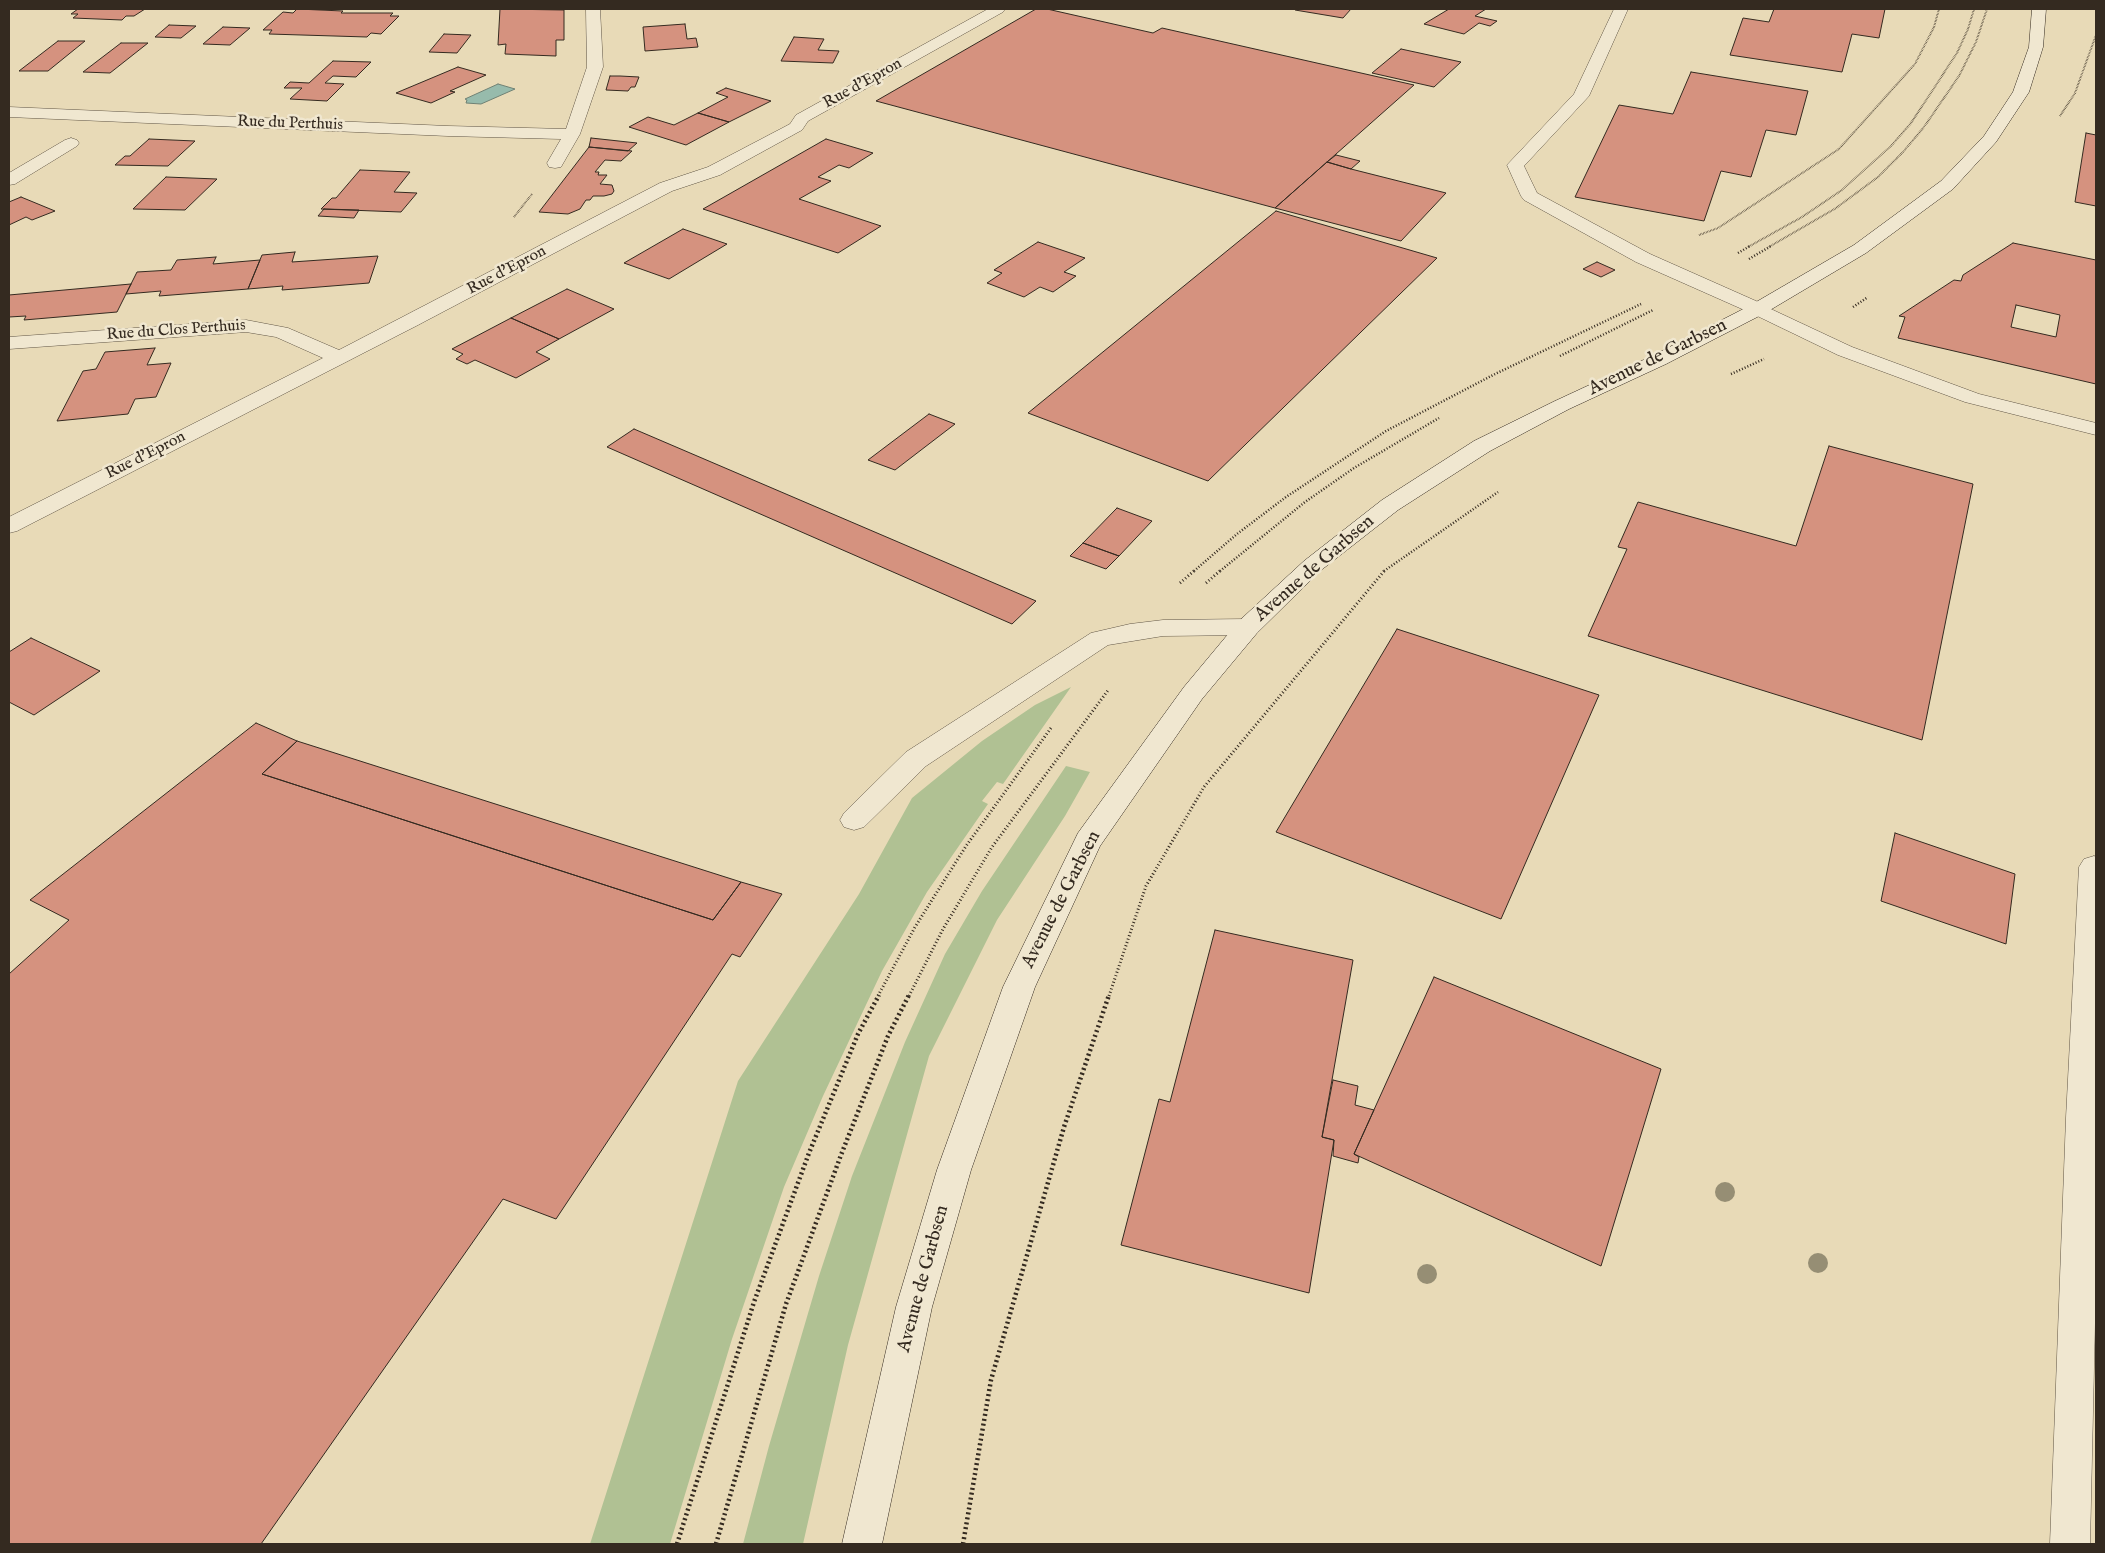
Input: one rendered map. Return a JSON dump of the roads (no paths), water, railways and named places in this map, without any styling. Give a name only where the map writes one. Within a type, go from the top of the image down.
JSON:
[{"type":"street","points":[[555,163],[572,134],[595,67],[593,9]]},
{"type":"street","points":[[1621,9],[1581,96],[1515,165],[1530,196],[1643,258],[1758,309],[1845,351],[1972,398],[2096,429]]},
{"type":"street","name":"Avenue de Garbsen","points":[[862,1544],[914,1307],[954,1170],[1019,987],[1088,841],[1194,693],[1248,627],[1312,566],[1390,505],[1465,457],[1562,405],[1699,340],[1758,309],[1860,249],[1947,185],[1990,139],[2021,92],[2036,47],[2037,9]]},
{"type":"street","name":"Rue d'Epron","points":[[9,526],[411,321],[666,187],[714,171],[796,127],[802,118],[987,10]]},
{"type":"street","name":"Rue du Perthuis","points":[[9,112],[448,131],[572,134]]},
{"type":"street","points":[[9,180],[70,143]]},
{"type":"street","name":"Rue du Clos Perthuis","points":[[9,343],[246,326],[281,332],[338,357]]},
{"type":"street","points":[[854,820],[916,758],[1100,639],[1130,632],[1163,628],[1248,627]]},
{"type":"street","points":[[2070,1544],[2082,1127],[2094,867]]}]
